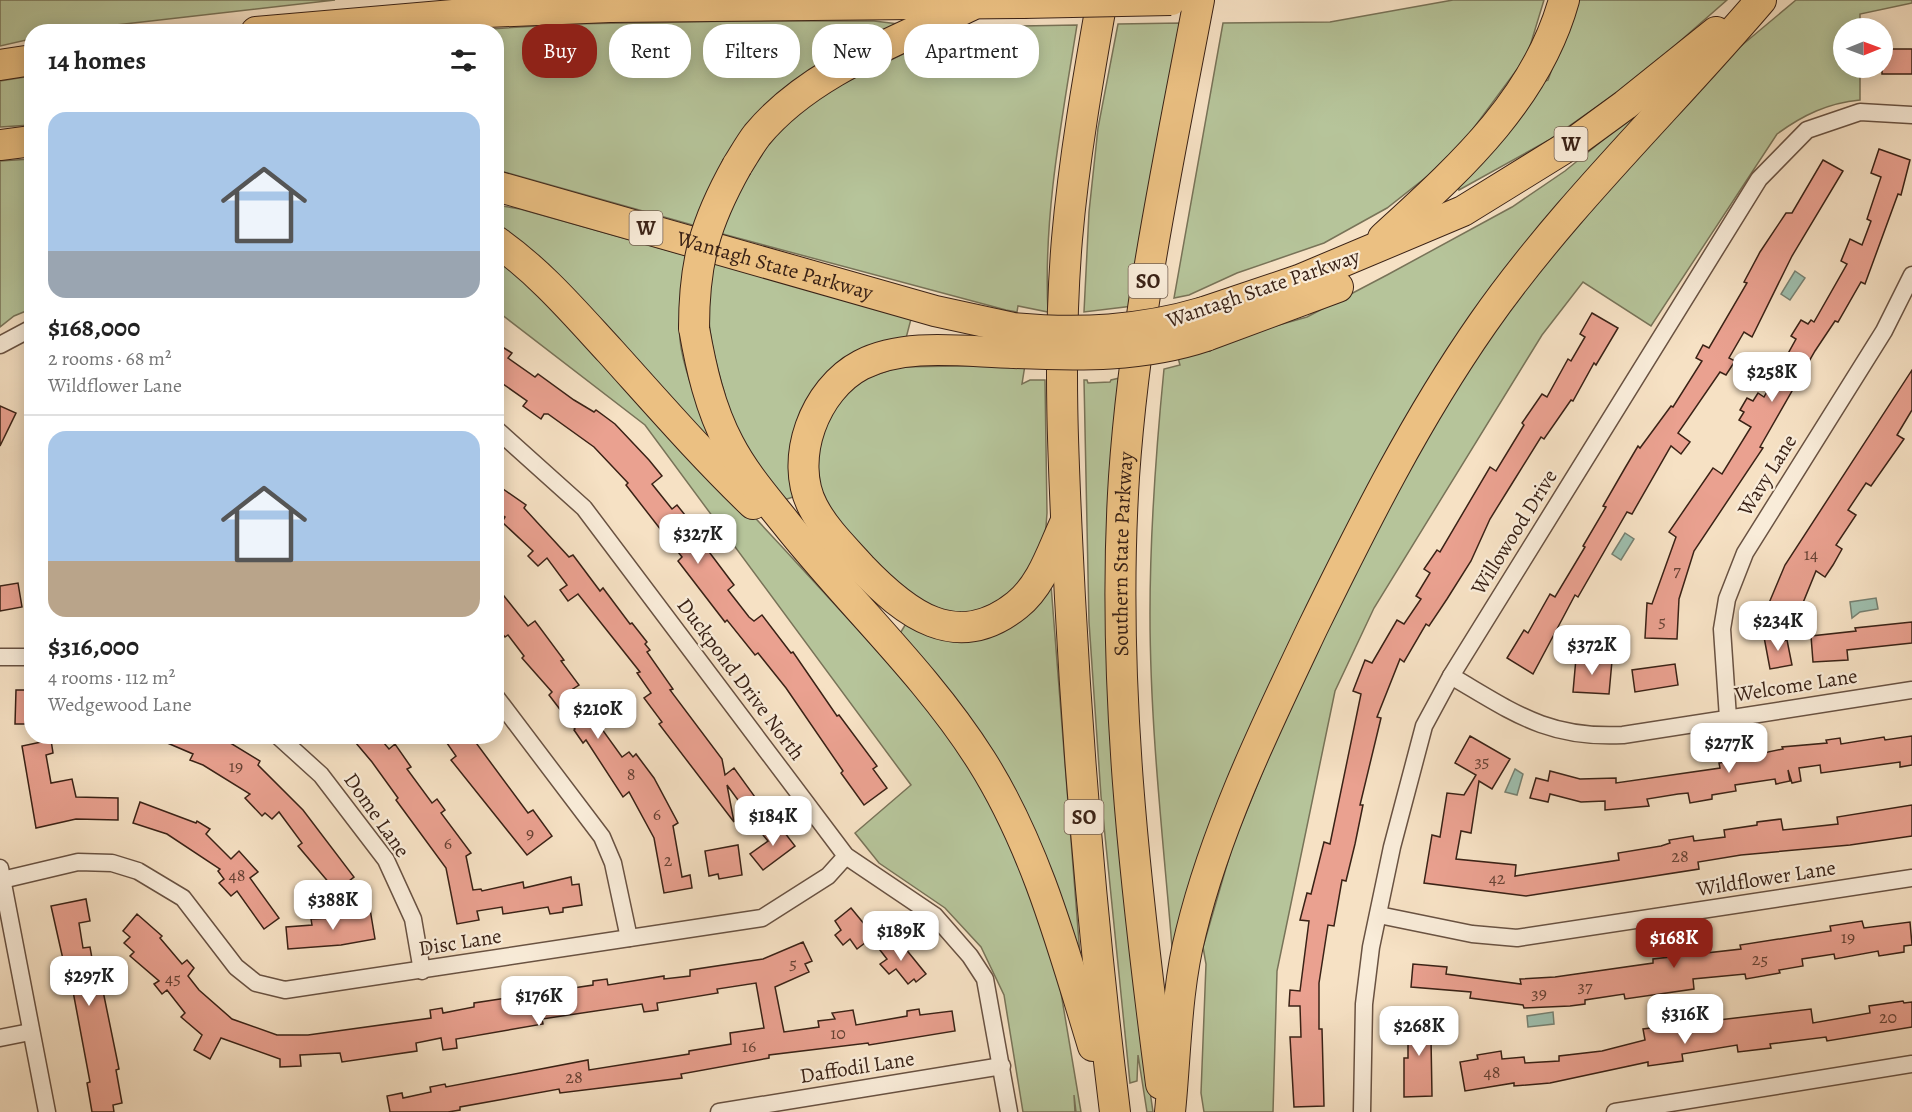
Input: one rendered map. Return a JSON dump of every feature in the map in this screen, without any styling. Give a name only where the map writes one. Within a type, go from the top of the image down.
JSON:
[{"type":"highway","points":[[487,12],[544,0]]},
{"type":"highway","name":"SO","points":[[1102,0],[1078,147],[1067,240],[1063,426],[1066,520],[1082,787],[1114,1112]]},
{"type":"highway","points":[[348,24],[487,12],[610,7],[1171,0]]},
{"type":"highway","name":"Southern State Parkway","points":[[1164,1112],[1142,923],[1127,744],[1122,662],[1122,538],[1124,476],[1145,300],[1199,0]]},
{"type":"highway","points":[[1170,1112],[1182,986],[1190,936],[1205,878],[1224,824],[1257,748],[1366,518],[1407,442],[1483,322],[1573,211],[1698,75],[1759,0]]},
{"type":"highway","name":"Wantagh State Parkway","points":[[504,188],[935,311],[1013,340],[1151,325],[1205,324],[1299,280],[1463,211],[1523,176],[1625,105],[1759,0]]},
{"type":"highway","points":[[978,2],[846,65],[785,108],[757,135],[716,203],[702,243],[694,285],[693,328],[711,402],[729,445],[752,480],[827,576],[950,717],[980,759],[1004,801],[1045,893],[1114,1112]]},
{"type":"highway","points":[[1365,254],[1451,176],[1496,126],[1529,79],[1561,10]]},
{"type":"highway","points":[[0,65],[24,61]]},
{"type":"highway","points":[[0,145],[24,142]]},
{"type":"highway","points":[[1205,324],[1340,286],[1386,261],[1463,211]]},
{"type":"highway","points":[[504,246],[522,259],[556,291],[710,462],[827,576]]},
{"type":"highway","points":[[1013,340],[891,354],[860,366],[835,386],[824,402],[805,441],[805,474],[812,505],[829,532],[883,590],[906,610],[935,624],[964,627],[993,619],[1017,604],[1038,581],[1066,520]]},
{"type":"street","name":"Willowood Drive","points":[[1362,1112],[1364,1004],[1371,947],[1392,847],[1424,726],[1451,676],[1759,179],[1807,130],[1860,112],[1912,114]]},
{"type":"street","name":"Wavy Lane","points":[[1728,718],[1722,629],[1727,599],[1745,553],[1884,331],[1912,275]]},
{"type":"street","points":[[0,345],[24,332]]},
{"type":"street","name":"Duckpond Drive North","points":[[504,436],[584,508],[846,856],[935,916],[970,956],[985,979],[1010,1112]]},
{"type":"street","points":[[0,657],[24,657]]},
{"type":"street","name":"Welcome Lane","points":[[1451,676],[1527,721],[1578,735],[1623,735],[1912,690]]},
{"type":"street","points":[[504,708],[602,837],[613,863],[628,938]]},
{"type":"street","name":"Dome Lane","points":[[287,744],[321,775],[386,860],[413,919],[422,971]]},
{"type":"street","name":"Disc Lane","points":[[1,874],[78,862],[112,863],[138,871],[183,898],[236,967],[256,983],[285,990],[762,918],[828,876],[846,856]]},
{"type":"street","points":[[1,874],[46,1112]]},
{"type":"street","name":"Wildflower Lane","points":[[1379,915],[1472,934],[1517,938],[1912,878]]},
{"type":"street","points":[[0,1038],[30,1032]]},
{"type":"street","points":[[1615,1112],[1912,1064]]},
{"type":"street","name":"Daffodil Lane","points":[[719,1112],[1002,1066]]},
{"type":"shaded area","points":[[0,0],[335,0],[124,24],[24,24],[24,41],[0,46]]},
{"type":"shaded area","points":[[1453,0],[1544,0],[1527,56],[1453,156],[1387,208],[1324,243],[1237,273],[1189,295],[1174,298],[1223,23],[1330,22]]},
{"type":"shaded area","points":[[1577,0],[1727,0],[1638,78],[1549,140],[1459,190],[1457,180],[1531,88],[1548,80]]},
{"type":"shaded area","points":[[1796,0],[1912,0],[1912,3],[1860,14],[1860,18],[1833,18],[1833,78],[1860,78],[1860,100],[1816,111],[1777,134],[1651,326],[1583,282],[1542,335],[1374,608],[1335,691],[1277,971],[1273,1112],[1204,1112],[1201,1093],[1206,964],[1203,947],[1233,844],[1300,681],[1411,457],[1495,325],[1575,220],[1735,51]]},
{"type":"shaded area","points":[[874,21],[904,25],[892,33],[892,24],[812,24],[812,74],[789,86],[696,226],[504,172],[504,28],[522,27],[522,78],[597,78],[597,24],[569,24]]},
{"type":"shaded area","points":[[1181,23],[1133,306],[1084,312],[1089,212],[1098,128],[1118,24]]},
{"type":"shaded area","points":[[1077,25],[1051,204],[1047,276],[1048,312],[1018,306],[1017,312],[1006,310],[719,233],[742,182],[779,130],[821,94],[854,78],[892,78],[892,59],[904,53],[904,78],[1039,78],[1039,26]]},
{"type":"shaded area","points":[[24,77],[24,125],[0,127],[0,81]]},
{"type":"shaded area","points":[[1652,100],[1436,371],[1179,951],[1172,947],[1150,653],[1152,522],[1164,369],[1180,365],[1177,354],[1307,317],[1512,207],[1565,171]]},
{"type":"shaded area","points":[[24,159],[24,312],[14,316],[0,327],[0,161]]},
{"type":"shaded area","points":[[504,206],[688,256],[680,308],[682,354],[690,383],[718,451],[504,234]]},
{"type":"shaded area","points":[[504,257],[565,313],[784,549],[904,680],[972,767],[1020,853],[1058,975],[1081,1112],[1076,1112],[1074,1095],[1075,1112],[1023,1112],[1004,995],[981,947],[945,908],[879,863],[855,833],[911,785],[645,425],[504,316]]},
{"type":"shaded area","points":[[711,261],[911,319],[905,342],[831,372],[799,495],[781,501],[743,451],[718,398],[725,395],[712,345],[708,314]]},
{"type":"shaded area","points":[[1795,271],[1805,278],[1790,300],[1781,294]]},
{"type":"shaded area","points":[[1025,365],[1022,384],[1030,380],[1045,380],[1047,513],[1044,553],[1020,590],[963,618],[928,611],[826,515],[812,460],[821,417],[849,384],[899,367]]},
{"type":"shaded area","points":[[1124,377],[1145,1057],[1153,1112],[1147,1112],[1138,1055],[1137,1081],[1130,1083],[1101,796],[1089,622],[1084,380],[1088,383],[1110,382]]},
{"type":"shaded area","points":[[1625,533],[1634,539],[1621,560],[1612,554]]},
{"type":"shaded area","points":[[1051,585],[1080,955],[899,635],[907,622],[951,636]]},
{"type":"shaded area","points":[[1876,598],[1878,609],[1860,612],[1852,618],[1850,602]]},
{"type":"shaded area","points":[[1515,769],[1523,774],[1517,795],[1505,792]]},
{"type":"shaded area","points":[[1553,1012],[1554,1024],[1528,1027],[1527,1016]]},
{"type":"building","points":[[1893,49],[1912,49],[1912,74],[1893,74]]},
{"type":"building","points":[[1879,149],[1910,160],[1901,195],[1898,194],[1865,284],[1861,282],[1838,322],[1835,321],[1815,351],[1760,447],[1763,448],[1694,551],[1679,599],[1677,639],[1645,638],[1647,603],[1652,604],[1676,537],[1669,532],[1713,468],[1722,474],[1751,427],[1739,420],[1744,412],[1740,410],[1747,398],[1753,401],[1758,393],[1764,397],[1796,339],[1791,336],[1801,320],[1808,324],[1811,320],[1814,322],[1847,264],[1841,261],[1850,239],[1862,245],[1871,221],[1867,219],[1881,177],[1871,173]]},
{"type":"building","points":[[1823,160],[1843,171],[1792,256],[1752,337],[1744,332],[1729,358],[1735,361],[1726,375],[1720,372],[1678,433],[1690,442],[1681,454],[1671,446],[1632,514],[1627,512],[1578,597],[1575,595],[1533,674],[1507,658],[1524,630],[1528,633],[1550,594],[1555,597],[1585,547],[1583,546],[1606,507],[1603,506],[1638,446],[1640,448],[1671,406],[1673,407],[1702,361],[1696,358],[1703,345],[1709,348],[1747,283],[1744,282],[1760,252],[1786,213],[1792,213]]},
{"type":"building","points":[[1592,313],[1618,328],[1596,365],[1594,363],[1573,401],[1571,400],[1544,439],[1541,437],[1490,519],[1471,561],[1447,599],[1429,626],[1426,624],[1404,662],[1400,659],[1377,717],[1381,718],[1360,805],[1363,805],[1355,844],[1346,881],[1342,880],[1334,926],[1328,925],[1319,983],[1319,1029],[1322,1029],[1324,1106],[1294,1107],[1290,1037],[1301,1037],[1300,1006],[1289,1006],[1290,990],[1300,991],[1309,921],[1300,920],[1307,893],[1311,894],[1324,842],[1330,844],[1361,694],[1353,691],[1365,660],[1372,663],[1397,620],[1404,624],[1421,599],[1416,596],[1430,573],[1424,569],[1437,550],[1440,552],[1490,467],[1496,471],[1524,425],[1522,423],[1542,394],[1547,397],[1568,359],[1571,361],[1585,337],[1580,334]]},
{"type":"building","points":[[504,348],[512,353],[508,358],[535,377],[538,374],[574,400],[594,412],[596,410],[615,424],[649,460],[662,476],[652,484],[672,509],[677,505],[697,530],[694,532],[734,585],[728,590],[754,621],[762,615],[791,653],[793,652],[837,716],[839,715],[877,766],[873,769],[887,788],[864,805],[786,688],[758,653],[755,655],[727,620],[725,622],[678,561],[682,557],[626,485],[628,483],[594,447],[548,414],[544,414],[541,419],[523,406],[527,401],[504,385]]},
{"type":"building","points":[[1912,370],[1912,410],[1897,435],[1904,439],[1871,486],[1866,483],[1848,510],[1856,515],[1836,545],[1842,549],[1833,565],[1825,577],[1816,571],[1798,615],[1769,603],[1785,565]]},
{"type":"building","points":[[0,406],[16,413],[0,446]]},
{"type":"building","points":[[504,490],[526,505],[524,508],[569,557],[573,555],[600,591],[603,588],[630,624],[632,623],[647,642],[645,644],[650,650],[647,652],[673,689],[670,690],[722,759],[725,775],[734,768],[755,797],[743,807],[727,785],[734,822],[659,724],[662,722],[644,698],[651,693],[637,673],[640,672],[578,594],[568,601],[560,590],[567,585],[547,558],[538,566],[528,556],[533,551],[504,524]]},
{"type":"building","points":[[18,583],[22,607],[0,611],[0,586]]},
{"type":"building","points":[[504,596],[528,626],[535,621],[564,660],[561,661],[579,685],[573,689],[622,757],[629,752],[633,757],[636,754],[654,778],[678,823],[673,826],[682,877],[690,875],[692,888],[664,893],[654,838],[629,792],[623,797],[586,740],[583,743],[549,695],[552,692],[522,658],[524,656],[508,635],[505,637]]},
{"type":"building","points":[[1912,622],[1912,643],[1847,650],[1848,660],[1813,662],[1811,636],[1856,631],[1855,628]]},
{"type":"building","points":[[1781,634],[1783,641],[1787,640],[1792,665],[1770,669],[1764,637]]},
{"type":"building","points":[[1576,658],[1612,661],[1609,694],[1573,692]]},
{"type":"building","points":[[1675,664],[1678,685],[1635,692],[1632,670]]},
{"type":"building","points":[[16,690],[24,690],[24,724],[15,724]]},
{"type":"building","points":[[1470,736],[1510,759],[1492,789],[1479,781],[1471,833],[1461,831],[1456,859],[1516,865],[1515,876],[1619,860],[1618,853],[1661,846],[1670,843],[1669,840],[1693,836],[1694,841],[1725,837],[1724,830],[1757,825],[1757,822],[1781,819],[1783,830],[1838,824],[1837,817],[1912,805],[1912,836],[1850,845],[1741,855],[1698,862],[1699,869],[1526,896],[1424,883],[1432,835],[1440,837],[1447,793],[1464,795],[1476,775],[1455,763]]},
{"type":"building","points":[[1912,736],[1912,765],[1900,767],[1900,762],[1821,773],[1820,765],[1799,768],[1801,781],[1792,783],[1788,770],[1790,781],[1776,784],[1775,779],[1735,785],[1736,791],[1712,795],[1712,799],[1690,803],[1688,793],[1647,799],[1649,806],[1605,810],[1605,801],[1581,802],[1550,794],[1548,802],[1530,798],[1536,778],[1548,781],[1550,771],[1580,779],[1616,778],[1616,783],[1720,768],[1719,763],[1763,756],[1763,753],[1783,749],[1782,747],[1827,743],[1826,740],[1840,738],[1841,744],[1884,737],[1885,740]]},
{"type":"building","points":[[52,744],[53,753],[46,755],[51,783],[72,779],[76,797],[118,798],[118,820],[76,819],[36,828],[22,746]]},
{"type":"building","points":[[170,744],[232,744],[260,761],[258,765],[303,810],[354,877],[336,891],[298,846],[302,843],[279,812],[272,819],[265,813],[262,816],[245,798],[250,794],[203,765],[190,760],[193,754]]},
{"type":"building","points":[[357,744],[385,744],[389,749],[395,744],[411,767],[407,769],[432,803],[437,799],[445,810],[441,813],[471,853],[466,856],[473,890],[481,889],[482,891],[523,882],[524,888],[571,877],[572,885],[579,884],[582,905],[563,908],[563,912],[550,914],[548,907],[503,914],[502,907],[477,911],[479,920],[457,924],[446,868],[396,800],[398,798]]},
{"type":"building","points":[[448,744],[477,744],[528,813],[533,810],[552,836],[527,855],[451,760],[456,756]]},
{"type":"building","points":[[140,802],[196,823],[197,821],[210,829],[206,834],[231,859],[239,851],[258,872],[250,878],[279,918],[264,929],[237,891],[231,896],[219,883],[224,879],[218,871],[220,869],[167,834],[133,823]]},
{"type":"building","points":[[778,824],[795,846],[763,870],[750,854],[768,841],[763,835]]},
{"type":"building","points":[[738,845],[742,875],[719,879],[718,874],[709,876],[705,851]]},
{"type":"building","points":[[86,899],[90,921],[79,923],[83,948],[90,947],[98,992],[103,991],[119,1069],[116,1070],[122,1103],[113,1105],[114,1112],[92,1112],[87,1083],[90,1082],[72,986],[69,986],[51,906]]},
{"type":"building","points":[[851,908],[874,936],[857,949],[850,939],[843,945],[835,935],[841,930],[835,921]]},
{"type":"building","points":[[370,909],[375,939],[341,945],[288,949],[286,927],[312,925],[311,919],[337,918],[337,915]]},
{"type":"building","points":[[137,914],[162,936],[160,938],[182,964],[187,960],[194,968],[188,976],[199,990],[232,1019],[277,1035],[308,1035],[431,1018],[430,1010],[442,1008],[443,1013],[474,1007],[474,1003],[593,985],[593,981],[607,979],[608,985],[664,976],[664,979],[690,976],[690,970],[763,959],[803,942],[812,961],[805,964],[809,972],[775,987],[784,1032],[819,1027],[818,1021],[835,1019],[832,1013],[853,1010],[856,1025],[907,1016],[907,1011],[919,1009],[920,1015],[952,1011],[955,1031],[869,1045],[868,1043],[769,1055],[769,1058],[681,1074],[682,1078],[560,1093],[559,1089],[460,1107],[460,1110],[448,1112],[390,1112],[387,1096],[402,1093],[403,1098],[431,1092],[430,1087],[445,1084],[446,1087],[588,1060],[589,1070],[689,1054],[689,1051],[731,1044],[730,1033],[764,1028],[756,983],[717,989],[718,993],[657,1003],[658,1010],[644,1012],[642,1004],[542,1019],[543,1024],[456,1039],[457,1048],[443,1050],[441,1038],[416,1043],[417,1051],[342,1062],[340,1053],[300,1055],[301,1066],[280,1067],[280,1059],[221,1038],[210,1059],[194,1050],[202,1035],[181,1017],[185,1013],[167,990],[162,994],[154,984],[159,981],[130,956],[134,952],[124,943],[130,937],[123,931]]},
{"type":"building","points":[[1862,921],[1864,928],[1910,922],[1912,945],[1904,946],[1904,952],[1879,956],[1878,951],[1835,959],[1834,954],[1802,959],[1803,966],[1779,970],[1780,973],[1746,979],[1745,974],[1693,979],[1694,989],[1625,999],[1624,994],[1585,1000],[1585,1004],[1570,1006],[1524,1008],[1523,1005],[1470,998],[1471,992],[1411,987],[1413,964],[1447,967],[1446,974],[1521,984],[1520,979],[1555,977],[1653,963],[1653,959],[1741,949],[1740,945],[1831,931],[1830,926]]},
{"type":"building","points":[[896,937],[926,974],[916,982],[914,979],[908,984],[896,969],[889,974],[880,964],[887,959],[880,950]]},
{"type":"building","points":[[1903,1001],[1904,1003],[1912,1002],[1912,1027],[1827,1041],[1826,1037],[1770,1044],[1771,1048],[1738,1052],[1737,1045],[1682,1054],[1683,1061],[1648,1066],[1648,1062],[1550,1083],[1514,1086],[1514,1083],[1465,1091],[1460,1062],[1478,1059],[1477,1055],[1501,1051],[1502,1059],[1524,1057],[1525,1063],[1559,1061],[1559,1056],[1602,1051],[1645,1040],[1643,1029],[1811,1009],[1813,1023],[1870,1013],[1869,1006]]},
{"type":"building","points":[[1413,1015],[1429,1015],[1429,1024],[1438,1024],[1438,1039],[1431,1039],[1432,1096],[1404,1097],[1404,1058],[1408,1058],[1408,1023],[1413,1023]]}]
